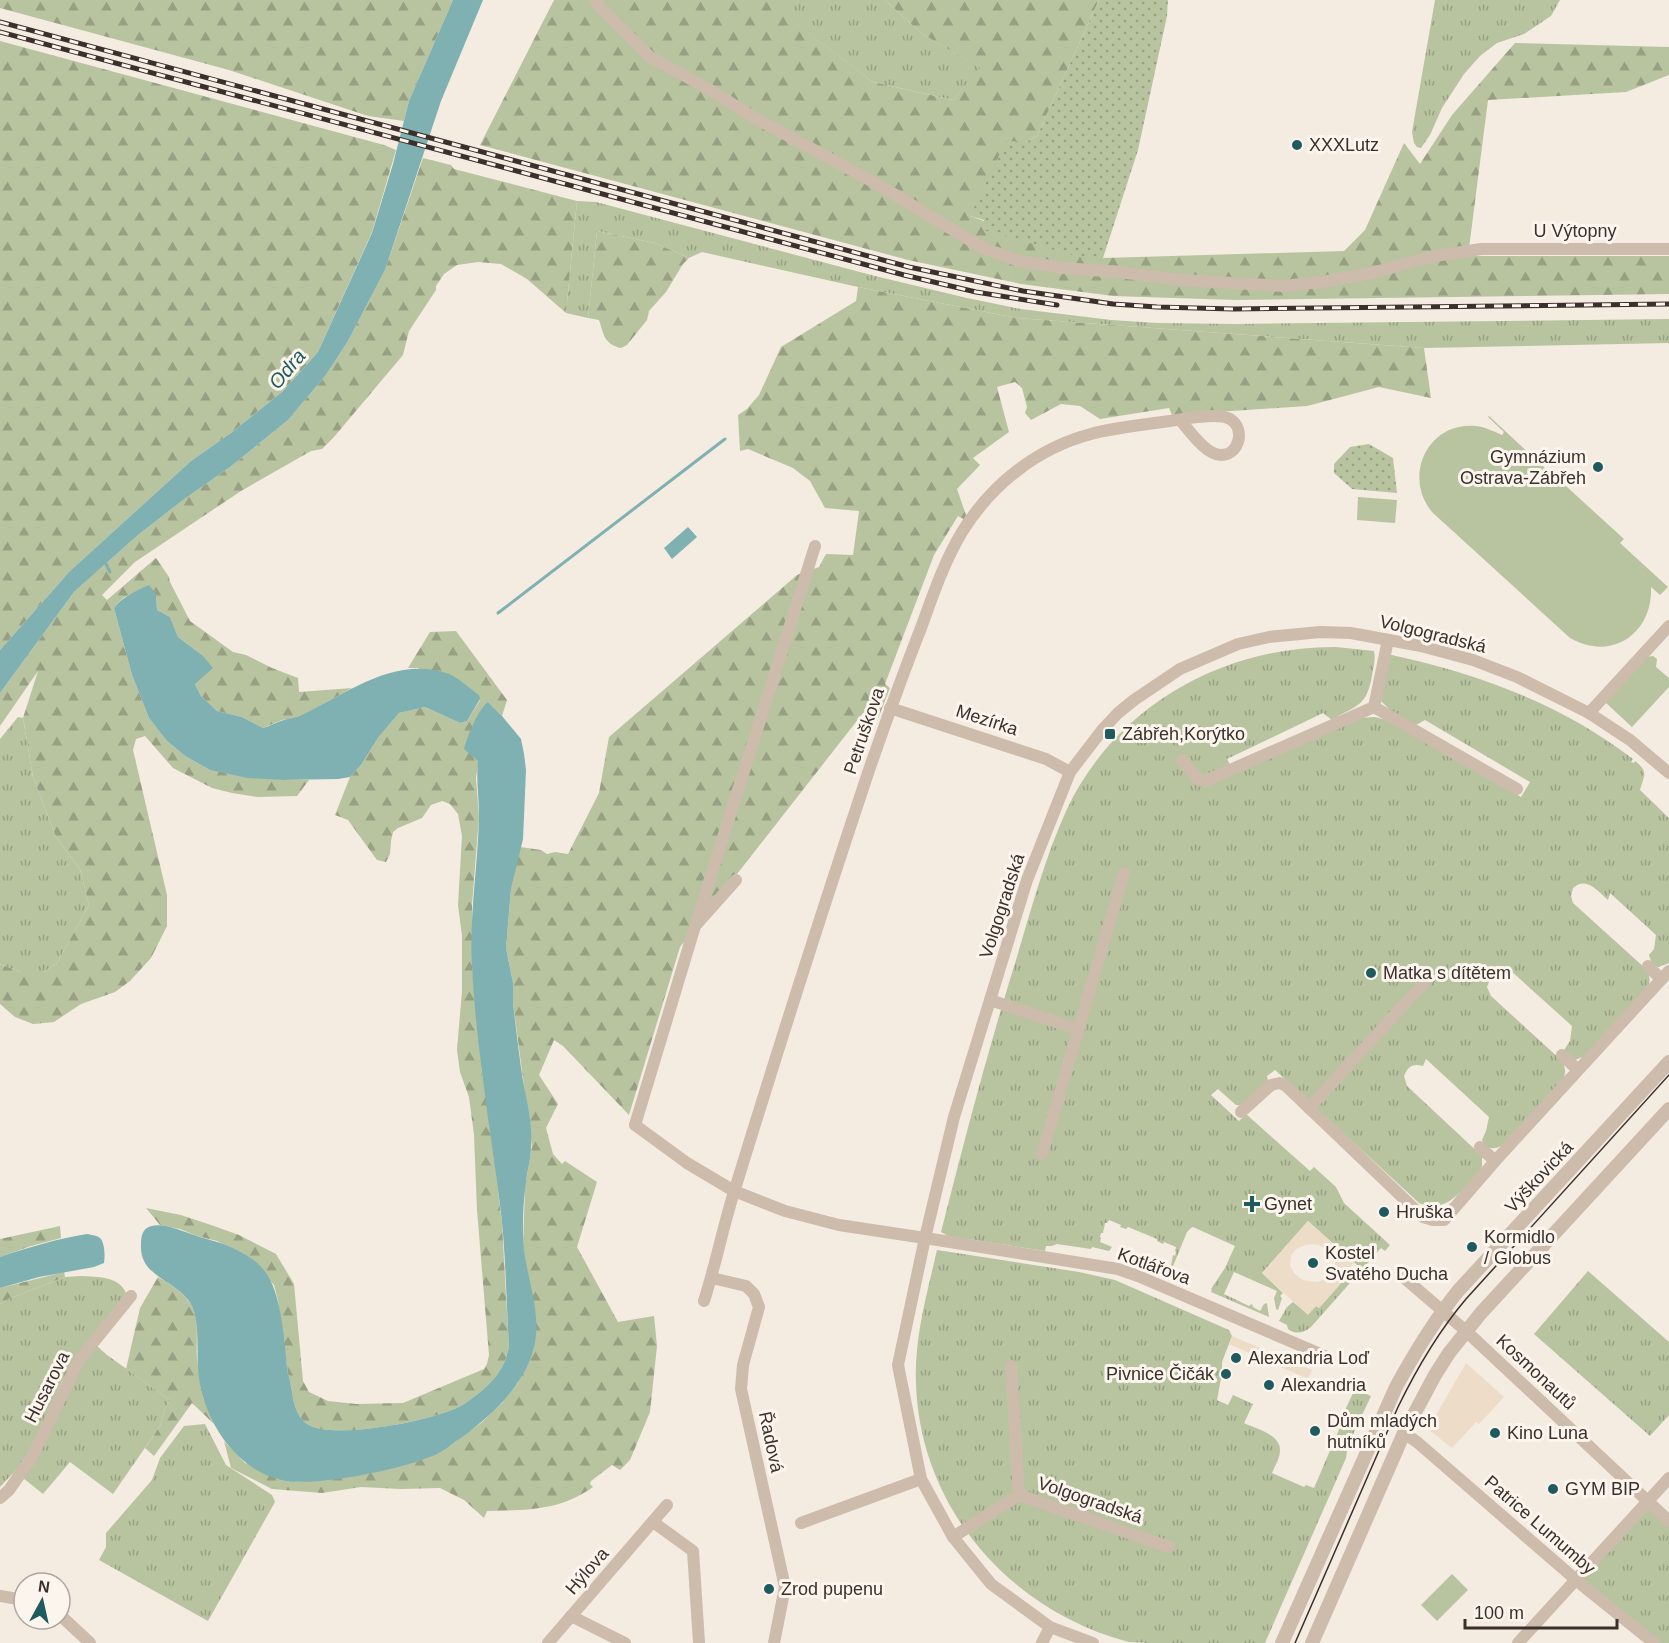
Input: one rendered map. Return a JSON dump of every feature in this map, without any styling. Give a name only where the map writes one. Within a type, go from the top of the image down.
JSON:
[{"type":"street","name":"U Výtopny","points":[[596,0],[598,5],[650,57],[707,88],[754,118],[877,184],[983,248],[1019,261],[1063,268],[1181,280],[1284,286],[1368,274],[1435,256],[1481,249],[1669,249]]},
{"type":"street","name":"Petruškova","points":[[734,1191],[827,896],[890,708],[948,555],[984,501],[1006,479],[1029,462],[1063,443],[1111,429],[1180,420],[1222,416],[1230,419],[1238,430],[1238,442],[1235,449],[1222,455],[1214,454],[1180,420]]},
{"type":"street","points":[[695,926],[814,546]]},
{"type":"street","points":[[1589,713],[1669,626]]},
{"type":"street","name":"Volgogradská","points":[[1092,1643],[1050,1628],[991,1584],[953,1537],[921,1479],[898,1365],[954,1117],[1027,880],[1070,772],[1118,713],[1180,669],[1238,644],[1269,637],[1320,632],[1351,633],[1421,646],[1473,660],[1517,677],[1589,713],[1630,740],[1669,773]]},
{"type":"street","points":[[1374,706],[1388,640]]},
{"type":"street","points":[[1182,760],[1199,780],[1205,781],[1374,706]]},
{"type":"street","points":[[1374,706],[1517,789]]},
{"type":"street","name":"Mezírka","points":[[890,708],[1046,759],[1070,772]]},
{"type":"street","points":[[1042,1154],[1124,873]]},
{"type":"street","points":[[695,926],[736,879]]},
{"type":"street","name":"Kotlářova","points":[[695,926],[635,1125],[687,1163],[734,1191],[786,1211],[839,1225],[1094,1264],[1128,1272],[1325,1356]]},
{"type":"street","points":[[1241,1112],[1274,1083],[1286,1086],[1423,1217],[1444,1220],[1665,975],[1648,966]]},
{"type":"street","points":[[1309,1108],[1426,981]]},
{"type":"street","points":[[990,1000],[1078,1029]]},
{"type":"street","points":[[1562,1055],[1578,1070]]},
{"type":"street","name":"Výškovická","points":[[1282,1643],[1396,1387],[1409,1362],[1442,1311],[1669,1062]]},
{"type":"street","points":[[1312,1643],[1404,1433],[1435,1375],[1466,1331],[1669,1109]]},
{"type":"street","points":[[1480,1147],[1495,1161]]},
{"type":"street","points":[[704,1301],[734,1191]]},
{"type":"street","name":"Kosmonautů","points":[[1402,1276],[1466,1331],[1669,1521]]},
{"type":"street","name":"Řadová","points":[[712,1278],[746,1286],[754,1294],[759,1307],[743,1365],[741,1389],[785,1587],[774,1643]]},
{"type":"street","name":"Husarova","points":[[0,1498],[9,1490],[32,1457],[79,1360],[131,1296]]},
{"type":"street","name":"Volgogradská","points":[[1011,1366],[1019,1495],[1169,1547]]},
{"type":"street","name":"Patrice Lumumby","points":[[1404,1433],[1653,1643]]},
{"type":"street","points":[[1518,1643],[1669,1478]]},
{"type":"street","points":[[801,1523],[921,1479]]},
{"type":"street","points":[[953,1537],[1019,1495]]},
{"type":"street","name":"Hýlova","points":[[548,1643],[667,1504]]},
{"type":"street","points":[[653,1522],[693,1551],[699,1643]]},
{"type":"street","points":[[571,1616],[625,1643]]},
{"type":"street","points":[[72,1626],[90,1643]]},
{"type":"street","points":[[1042,1643],[1050,1628]]},
{"type":"green space","points":[[0,0],[453,0],[409,101],[404,121],[368,116],[229,70],[0,8]]},
{"type":"green space","points":[[554,0],[768,0],[873,82],[953,100],[980,68],[921,33],[885,0],[1099,0],[1037,136],[1026,142],[970,216],[1098,261],[1103,258],[1344,251],[1365,230],[1404,143],[1420,164],[1452,115],[1515,43],[1669,47],[1669,75],[1626,92],[1488,100],[1468,256],[1669,256],[1669,294],[1236,300],[1113,296],[1021,284],[908,260],[480,145]]},
{"type":"green space","points":[[768,0],[885,0],[921,33],[981,68],[953,100],[873,82],[767,2]]},
{"type":"green space","points":[[1099,0],[1168,0],[1167,16],[1138,150],[1103,258],[1098,262],[983,230],[984,220],[970,216],[1006,141],[1026,142],[1037,136]]},
{"type":"green space","points":[[1435,0],[1560,0],[1551,16],[1524,34],[1497,43],[1480,56],[1464,74],[1442,108],[1430,135],[1421,148],[1414,143],[1412,132]]},
{"type":"green space","points":[[0,41],[396,150],[372,232],[318,352],[283,391],[231,433],[191,461],[70,571],[0,650]]},
{"type":"green space","points":[[423,158],[451,165],[454,169],[577,201],[566,313],[527,279],[501,264],[478,262],[457,265],[444,274],[409,331],[403,355],[322,449],[311,451],[241,491],[135,562],[102,595],[107,600],[156,558],[169,577],[190,621],[233,652],[246,655],[298,678],[299,692],[352,688],[300,717],[282,720],[263,728],[242,717],[217,711],[201,696],[195,684],[202,655],[178,637],[170,617],[157,610],[156,594],[132,594],[118,602],[114,608],[132,675],[149,718],[166,740],[185,756],[210,770],[283,780],[309,780],[297,796],[258,797],[232,793],[212,788],[173,768],[145,736],[136,739],[133,750],[167,895],[167,926],[151,958],[130,981],[115,992],[81,1004],[54,1022],[33,1024],[15,1017],[0,1004],[0,964],[21,972],[44,972],[57,963],[89,905],[80,869],[56,837],[33,777],[23,718],[38,671],[0,726],[0,693],[74,592],[138,535],[230,467],[288,420],[326,375],[348,341],[385,270]]},
{"type":"green space","points":[[577,201],[596,202],[875,276],[1021,309],[1157,323],[1669,319],[1669,343],[1424,348],[1017,318],[858,287],[702,252],[689,258],[655,243],[597,231],[588,318],[566,313]]},
{"type":"green space","points":[[597,231],[655,243],[689,258],[666,292],[649,311],[647,320],[627,345],[621,348],[608,341],[599,320],[588,318]]},
{"type":"green space","points":[[858,287],[1017,318],[1424,348],[1431,398],[1379,387],[1307,406],[1172,415],[1169,408],[1100,419],[1080,406],[1061,404],[1031,420],[1025,413],[1027,407],[1022,388],[1015,382],[997,387],[1009,432],[973,458],[980,465],[957,489],[966,515],[965,520],[958,516],[934,555],[885,684],[890,688],[877,721],[863,713],[680,947],[629,1115],[563,1046],[554,1040],[539,1075],[558,1104],[546,1128],[553,1154],[562,1164],[565,1161],[597,1182],[577,1247],[618,1322],[654,1316],[657,1346],[650,1412],[630,1460],[620,1470],[612,1465],[591,1481],[590,1484],[593,1487],[568,1501],[542,1508],[487,1511],[484,1518],[464,1500],[440,1488],[361,1487],[322,1493],[272,1489],[231,1468],[224,1441],[245,1463],[297,1482],[379,1471],[412,1463],[441,1452],[481,1423],[502,1403],[518,1383],[533,1351],[536,1324],[523,1247],[525,1187],[532,1146],[513,1003],[513,983],[506,948],[511,889],[520,847],[541,850],[547,854],[555,852],[568,854],[599,793],[609,737],[797,575],[819,567],[826,554],[853,555],[859,511],[825,508],[810,481],[793,468],[748,449],[740,451],[738,415],[747,409],[759,395],[781,347],[856,301]]},
{"type":"green space","points":[[1489,416],[1624,539],[1620,543],[1668,587],[1660,595],[1651,587],[1650,603],[1645,618],[1627,639],[1615,645],[1601,647],[1586,645],[1570,638],[1433,513],[1424,499],[1420,484],[1420,469],[1424,454],[1433,442],[1444,433],[1459,427],[1476,426],[1502,435],[1504,432]]},
{"type":"green space","points":[[1369,444],[1393,458],[1397,493],[1352,489],[1334,473],[1334,464],[1350,447]]},
{"type":"green space","points":[[1358,497],[1397,500],[1395,523],[1357,520]]},
{"type":"green space","points":[[456,631],[507,700],[502,716],[488,702],[476,778],[479,817],[472,905],[472,965],[482,1073],[502,1224],[509,1348],[500,1371],[491,1382],[481,1392],[452,1410],[411,1422],[386,1426],[361,1429],[320,1429],[307,1424],[298,1414],[288,1374],[274,1285],[250,1258],[217,1241],[160,1225],[146,1208],[181,1215],[211,1225],[239,1235],[276,1254],[294,1284],[303,1381],[309,1392],[328,1401],[356,1404],[403,1403],[484,1369],[487,1364],[489,1355],[477,1210],[474,1135],[469,1097],[460,1072],[457,1050],[462,991],[462,936],[458,905],[462,836],[458,814],[450,804],[442,801],[431,805],[422,818],[393,832],[390,854],[386,862],[377,860],[348,820],[335,815],[350,777],[399,713],[425,707],[460,723],[467,721],[480,700],[418,668],[408,668],[430,632]]},
{"type":"green space","points":[[1336,647],[1374,651],[1375,660],[1370,686],[1363,700],[1332,720],[1323,713],[1227,759],[1235,774],[1358,718],[1375,717],[1394,722],[1521,797],[1530,782],[1425,720],[1416,725],[1391,711],[1381,701],[1387,654],[1485,681],[1547,706],[1605,739],[1633,759],[1631,762],[1635,761],[1644,771],[1640,790],[1669,818],[1669,963],[1658,967],[1652,964],[1649,955],[1654,949],[1656,935],[1610,893],[1608,900],[1587,884],[1573,888],[1571,896],[1573,903],[1646,969],[1649,978],[1647,988],[1585,1056],[1575,1060],[1564,1050],[1570,1041],[1572,1026],[1510,970],[1508,977],[1500,974],[1490,979],[1487,987],[1491,996],[1561,1060],[1565,1068],[1565,1075],[1563,1080],[1501,1146],[1493,1148],[1488,1147],[1482,1140],[1489,1117],[1426,1059],[1423,1066],[1414,1065],[1407,1070],[1404,1076],[1407,1086],[1482,1156],[1480,1170],[1461,1192],[1446,1203],[1429,1206],[1419,1203],[1275,1070],[1267,1076],[1268,1081],[1243,1106],[1236,1105],[1218,1089],[1211,1095],[1239,1121],[1246,1114],[1310,1171],[1314,1167],[1336,1187],[1344,1203],[1390,1245],[1385,1251],[1381,1248],[1311,1327],[1303,1332],[1291,1331],[1287,1325],[1279,1321],[1287,1307],[1293,1302],[1308,1314],[1316,1306],[1319,1308],[1357,1265],[1308,1221],[1262,1273],[1283,1293],[1280,1296],[1282,1298],[1278,1310],[1274,1298],[1277,1291],[1234,1272],[1224,1294],[1249,1306],[1252,1304],[1260,1311],[1267,1303],[1269,1317],[1211,1292],[1235,1246],[1193,1227],[1187,1232],[1171,1271],[1167,1270],[1169,1265],[1171,1266],[1173,1255],[1175,1256],[1176,1247],[1164,1242],[1163,1244],[1157,1239],[1128,1227],[1126,1229],[1120,1227],[1121,1225],[1109,1220],[1105,1223],[1100,1242],[1112,1247],[1109,1251],[1057,1244],[1046,1246],[1045,1251],[948,1236],[941,1232],[986,1062],[1039,884],[1067,809],[1088,772],[1114,740],[1144,712],[1178,689],[1214,671],[1253,657],[1294,649]]},
{"type":"green space","points":[[1653,656],[1657,659],[1656,667],[1669,678],[1669,687],[1632,727],[1605,702],[1646,657]]},
{"type":"green space","points":[[18,717],[23,718],[33,777],[56,837],[80,869],[89,905],[57,963],[44,972],[21,972],[0,964],[0,739]]},
{"type":"green space","points":[[60,1226],[61,1238],[0,1257],[0,1239]]},
{"type":"green space","points":[[937,1250],[1079,1272],[1115,1280],[1229,1330],[1232,1336],[1222,1362],[1217,1400],[1228,1405],[1233,1395],[1253,1404],[1244,1423],[1272,1436],[1279,1444],[1279,1456],[1272,1473],[1304,1487],[1306,1485],[1314,1488],[1341,1425],[1339,1423],[1353,1393],[1341,1388],[1343,1384],[1371,1396],[1348,1445],[1346,1458],[1265,1643],[1129,1642],[1086,1627],[1046,1606],[1010,1579],[979,1548],[954,1512],[934,1472],[921,1429],[916,1384],[917,1350]]},
{"type":"green space","points":[[1588,1271],[1669,1342],[1669,1415],[1650,1436],[1534,1334]]},
{"type":"green space","points":[[64,1272],[65,1277],[0,1304],[0,1288]]},
{"type":"green space","points":[[81,1276],[113,1280],[123,1287],[126,1293],[62,1381],[38,1436],[19,1467],[0,1487],[0,1304],[65,1277]]},
{"type":"green space","points":[[158,1277],[180,1291],[193,1309],[199,1374],[214,1424],[192,1403],[154,1456],[145,1448],[160,1426],[170,1400],[126,1369],[140,1308]]},
{"type":"green space","points":[[97,1346],[170,1400],[160,1426],[113,1494],[70,1462],[43,1494],[23,1478],[84,1361]]},
{"type":"green space","points":[[205,1424],[226,1465],[272,1495],[275,1502],[208,1621],[99,1560],[106,1547],[106,1533],[152,1480],[160,1458],[184,1426]]},
{"type":"green space","points":[[1647,1501],[1669,1521],[1669,1643],[1654,1643],[1575,1579]]},
{"type":"green space","points":[[1452,1574],[1468,1590],[1437,1621],[1421,1605]]},
{"type":"shaded area","points":[[1308,1221],[1354,1263],[1347,1271],[1351,1272],[1319,1308],[1316,1306],[1308,1315],[1262,1273]],"holes":[[[1305,1245],[1319,1245],[1329,1251],[1335,1262],[1335,1266],[1331,1265],[1332,1275],[1318,1282],[1301,1279],[1290,1266],[1291,1255],[1296,1249]]]},
{"type":"shaded area","points":[[1232,1336],[1312,1370],[1308,1379],[1229,1344]]},
{"type":"shaded area","points":[[1466,1363],[1504,1397],[1452,1448],[1428,1429]]},
{"type":"water","points":[[453,0],[483,0],[441,101],[385,270],[348,341],[326,375],[288,420],[230,467],[138,535],[74,592],[0,693],[0,650],[70,571],[191,461],[231,433],[283,391],[318,352],[372,233],[409,101]]},
{"type":"water","points":[[688,527],[697,537],[672,559],[664,548]]},
{"type":"water","points":[[149,585],[156,594],[157,610],[170,617],[178,637],[202,655],[213,668],[195,684],[201,696],[217,711],[242,717],[263,728],[300,716],[372,679],[410,669],[429,669],[449,674],[479,695],[480,699],[467,721],[460,723],[425,707],[399,713],[350,777],[283,780],[248,778],[210,770],[185,756],[166,740],[149,718],[132,675],[114,608],[125,597]]},
{"type":"water","points":[[488,702],[521,739],[526,770],[523,839],[511,889],[506,948],[513,983],[516,1032],[531,1131],[523,1226],[524,1250],[536,1313],[536,1338],[533,1351],[521,1377],[494,1411],[441,1452],[409,1464],[366,1474],[321,1481],[282,1480],[248,1465],[227,1444],[214,1424],[201,1390],[196,1318],[193,1308],[182,1294],[145,1263],[142,1255],[142,1235],[145,1229],[152,1226],[170,1227],[233,1248],[260,1265],[270,1279],[279,1304],[288,1374],[298,1414],[307,1424],[320,1429],[361,1429],[386,1426],[411,1422],[452,1410],[486,1387],[500,1371],[509,1348],[504,1254],[472,966],[479,816],[478,761],[464,749],[470,730]]},
{"type":"water","points":[[87,1234],[101,1239],[105,1254],[104,1263],[0,1288],[0,1257]]},
{"type":"waterway","points":[[498,613],[725,439]]},
{"type":"waterway","points":[[104,560],[110,572]]},
{"type":"tram line","points":[[1295,1643],[1398,1407],[1437,1337],[1466,1299],[1669,1075]]},
{"type":"railway","points":[[0,22],[909,267],[1023,291],[1113,304],[1233,309],[1669,304]]},
{"type":"railway","points":[[0,32],[904,275],[976,292],[1057,305]]},
{"type":"place","name":"XXXLutz","points":[[1297,145]]},
{"type":"place","name":"Gymnázium Ostrava-Zábřeh","points":[[1598,467]]},
{"type":"place","name":"Zábřeh,Korýtko","points":[[1110,734]]},
{"type":"place","name":"Matka s dítětem","points":[[1371,973]]},
{"type":"place","name":"Gynet","points":[[1252,1204]]},
{"type":"place","name":"Hruška","points":[[1384,1212]]},
{"type":"place","name":"Kormidlo / Globus","points":[[1472,1247]]},
{"type":"place","name":"Kostel Svatého Ducha","points":[[1313,1263]]},
{"type":"place","name":"Alexandria Loď","points":[[1236,1358]]},
{"type":"place","name":"Pivnice Čičák","points":[[1226,1374]]},
{"type":"place","name":"Alexandria","points":[[1269,1385]]},
{"type":"place","name":"Dům mladých hutníků","points":[[1315,1431]]},
{"type":"place","name":"Kino Luna","points":[[1495,1433]]},
{"type":"place","name":"GYM BIP","points":[[1553,1489]]},
{"type":"place","name":"Zrod pupenu","points":[[769,1589]]},
{"type":"water label","name":"Odra","points":[[287,369]]}]
